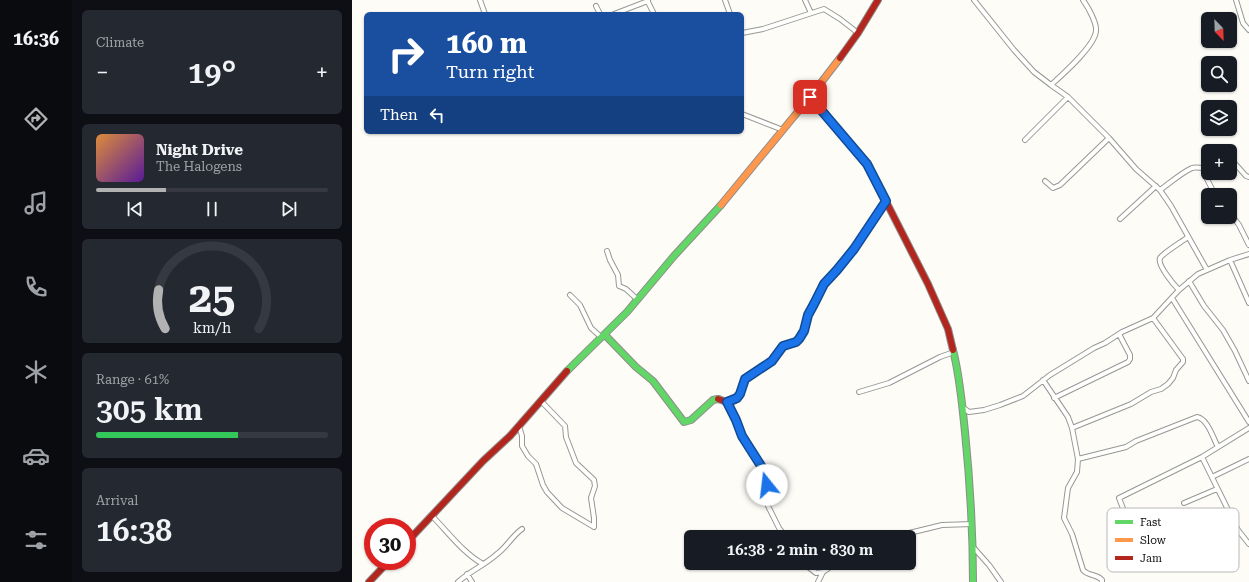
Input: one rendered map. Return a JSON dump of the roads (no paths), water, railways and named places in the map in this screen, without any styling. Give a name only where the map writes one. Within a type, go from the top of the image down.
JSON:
[{"type":"street","points":[[480,0],[484,12]]},
{"type":"street","points":[[619,12],[648,0],[653,12]]},
{"type":"street","points":[[725,0],[729,12]]},
{"type":"street","points":[[805,0],[811,13]]},
{"type":"street","points":[[416,533],[478,466],[519,426],[569,369],[638,300],[674,256],[723,203],[810,97],[858,33],[878,0]]},
{"type":"street","points":[[974,0],[1014,50],[1034,72],[1068,97],[1109,138],[1136,169],[1160,190],[1207,270]]},
{"type":"street","points":[[1051,85],[1081,56],[1096,33],[1096,27],[1083,0]]},
{"type":"street","points":[[1236,0],[1243,23],[1249,30]]},
{"type":"street","points":[[596,6],[599,12]]},
{"type":"street","points":[[744,33],[763,29],[824,9],[858,33]]},
{"type":"street","points":[[810,97],[867,164],[928,284],[948,329],[960,383],[962,416],[968,462],[973,547],[973,582]]},
{"type":"street","points":[[1025,140],[1068,97]]},
{"type":"street","points":[[744,115],[783,130]]},
{"type":"street","points":[[1045,181],[1053,188],[1060,185],[1109,138]]},
{"type":"street","points":[[1237,166],[1246,176],[1249,177]]},
{"type":"street","points":[[1160,190],[1191,169],[1196,167],[1201,168]]},
{"type":"street","points":[[1120,219],[1156,186]]},
{"type":"street","points":[[570,295],[580,305],[591,328],[603,336],[653,381],[684,422],[691,420],[712,400],[717,399],[727,402],[737,398],[740,394],[745,379],[772,361],[783,346],[796,342],[799,339],[804,331],[808,315],[824,284],[854,249],[886,201]]},
{"type":"street","points":[[1237,222],[1249,245]]},
{"type":"street","points":[[1179,290],[1164,270],[1160,259],[1163,255],[1188,237]]},
{"type":"street","points":[[607,251],[618,275],[618,285],[626,289],[638,300]]},
{"type":"street","points":[[962,416],[968,412],[991,408],[1023,396],[1043,380],[1119,334],[1153,318],[1189,281],[1207,270],[1249,254]]},
{"type":"street","points":[[1230,260],[1249,303]]},
{"type":"street","points":[[1189,281],[1204,306],[1223,330],[1249,381]]},
{"type":"street","points":[[1172,298],[1249,422]]},
{"type":"street","points":[[1072,428],[1131,404],[1151,392],[1161,389],[1173,378],[1183,359],[1153,318]]},
{"type":"street","points":[[1054,398],[1128,362],[1130,355],[1119,334]]},
{"type":"street","points":[[859,392],[889,383],[940,357],[954,352]]},
{"type":"street","points":[[1043,380],[1054,398],[1065,411],[1072,428],[1078,459],[1077,472],[1068,488],[1064,519],[1072,534],[1082,570],[1085,573],[1100,577],[1102,582]]},
{"type":"street","points":[[519,426],[522,436],[522,446],[528,456],[536,464],[542,485],[547,492],[562,508],[594,527],[591,498],[595,486],[594,480],[576,463],[566,437],[565,426],[541,401]]},
{"type":"street","points":[[727,402],[742,436],[765,472],[767,481],[766,493],[768,506],[781,530]]},
{"type":"street","points":[[962,407],[968,412]]},
{"type":"street","points":[[1078,459],[1126,447],[1136,441],[1197,416],[1201,417],[1205,422],[1218,447]]},
{"type":"street","points":[[1123,508],[1119,498],[1202,457],[1249,428]]},
{"type":"street","points":[[1202,457],[1227,508]]},
{"type":"street","points":[[1212,477],[1248,460],[1249,465]]},
{"type":"street","points":[[1184,503],[1217,489]]},
{"type":"street","points":[[432,516],[461,546],[477,561],[483,564]]},
{"type":"street","points":[[916,531],[942,525],[972,524]]},
{"type":"street","points":[[458,582],[467,574],[500,553],[513,536],[522,529]]},
{"type":"street","points":[[1239,531],[1249,544]]},
{"type":"street","points":[[973,547],[1002,582]]},
{"type":"street","points":[[369,582],[380,570]]},
{"type":"street","points":[[812,570],[816,573],[825,570]]},
{"type":"street","points":[[818,582],[822,572]]},
{"type":"street","points":[[467,574],[472,582]]}]
